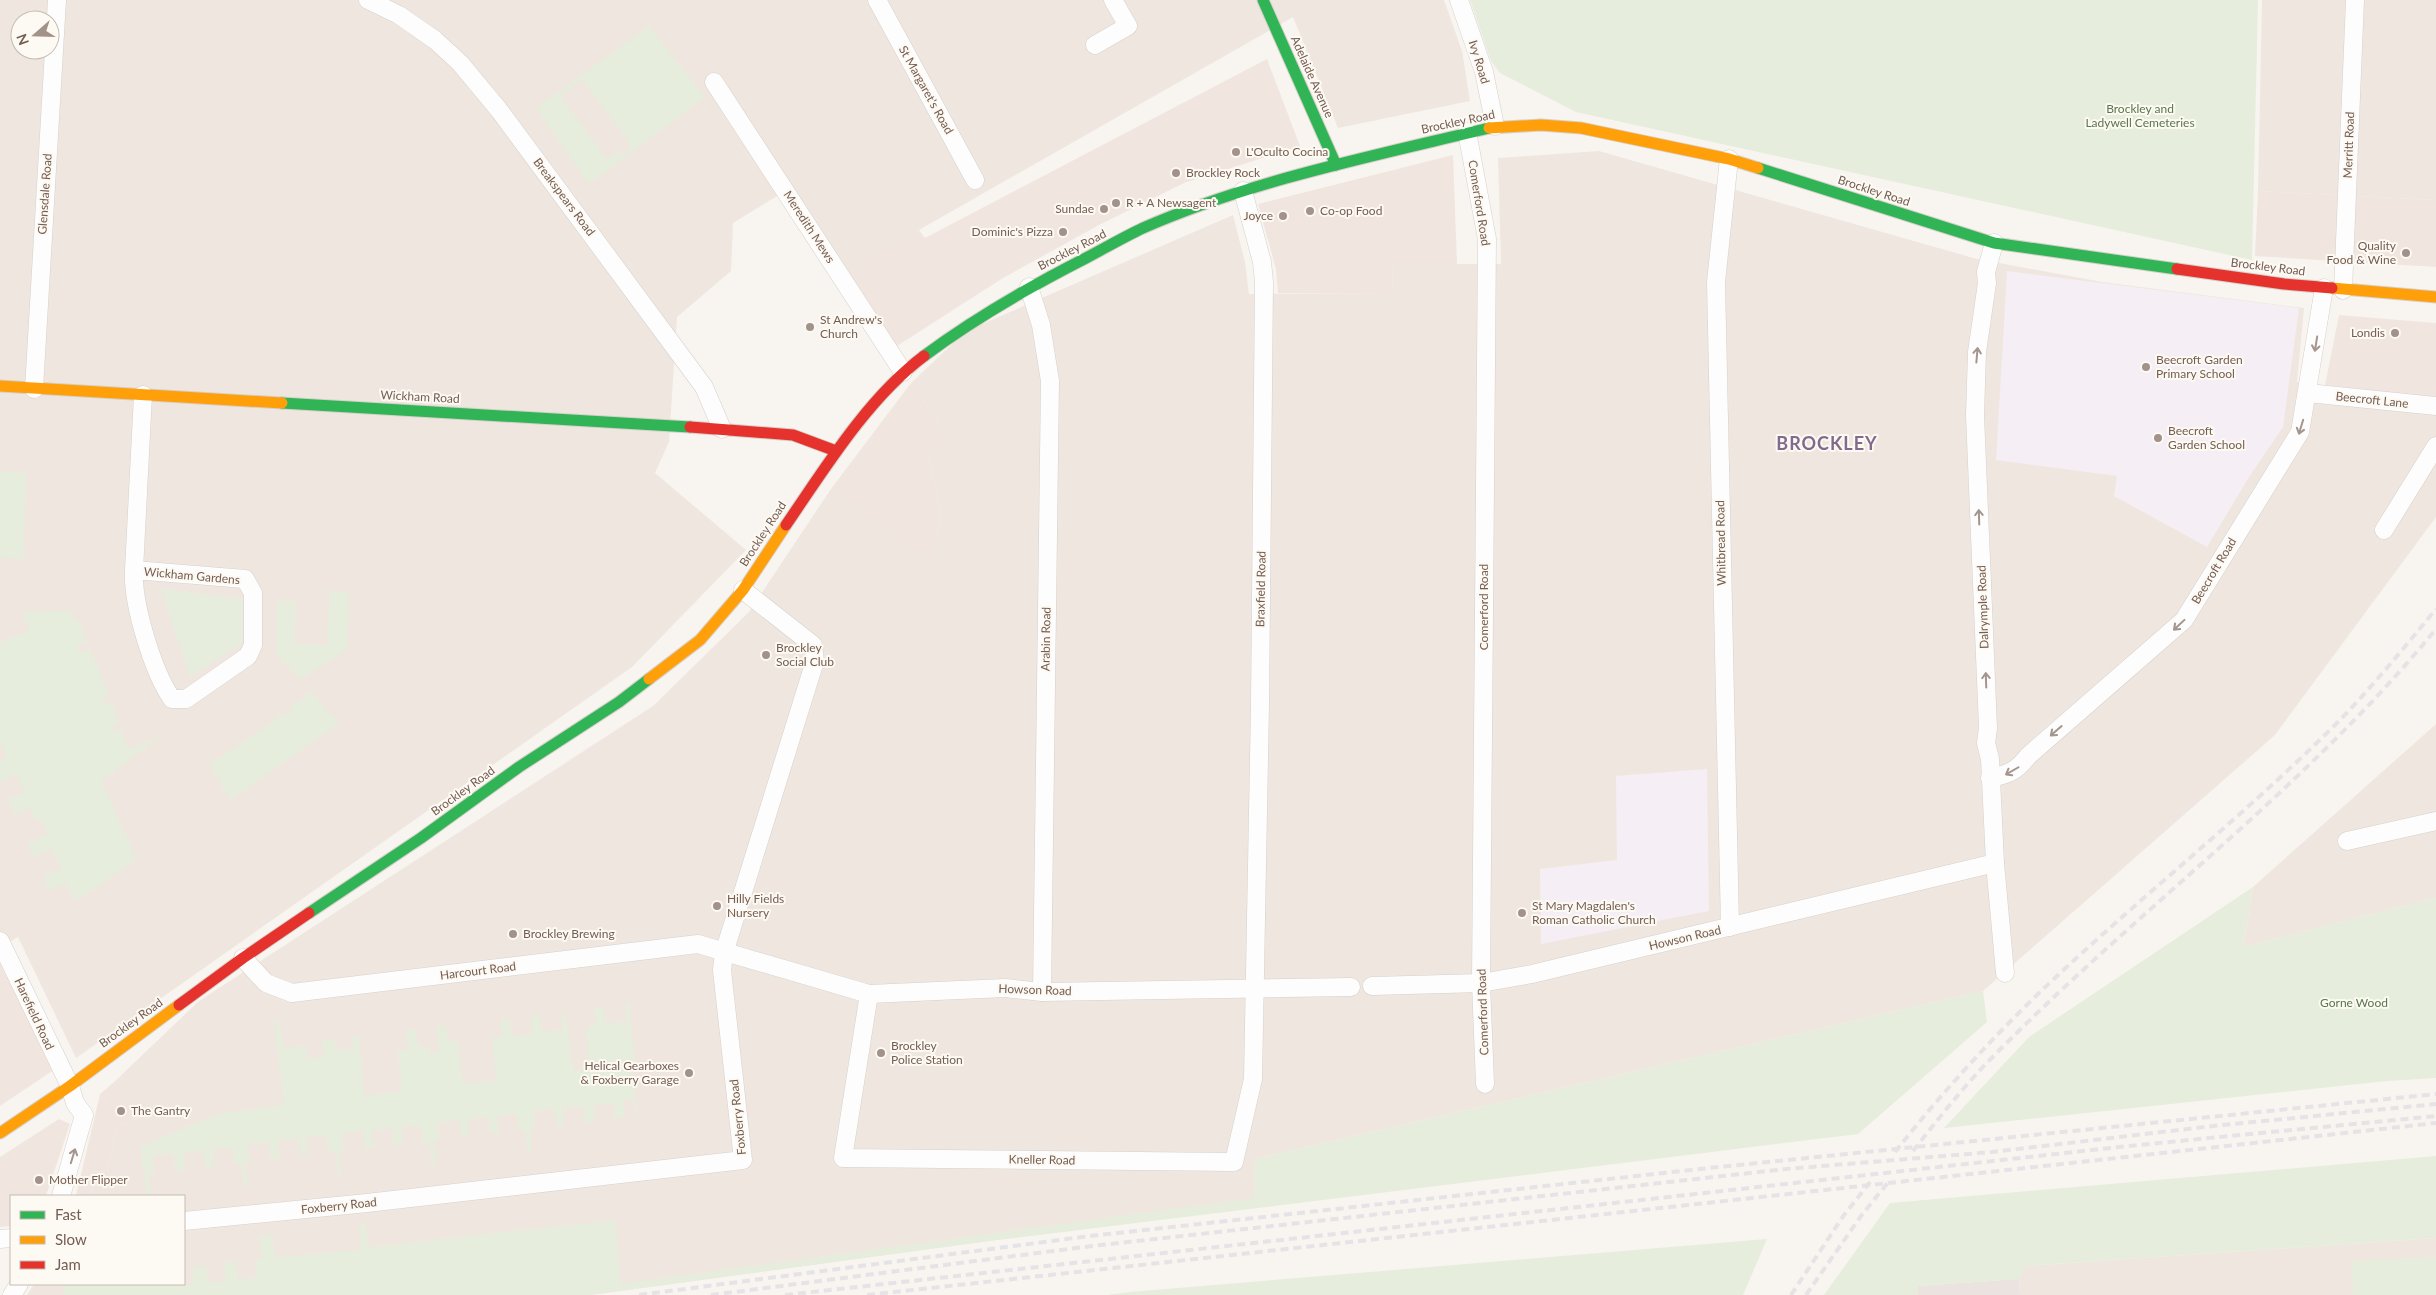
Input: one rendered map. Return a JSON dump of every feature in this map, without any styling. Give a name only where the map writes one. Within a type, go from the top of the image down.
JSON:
[{"type":"main road","name":"Adelaide Avenue","points":[[1263,0],[1336,165]]},
{"type":"main road","name":"Brockley Road","points":[[0,1133],[70,1086],[243,958],[421,838],[519,767],[619,702],[700,640],[743,590],[787,520],[836,451],[903,372],[962,328],[1029,288],[1143,228],[1243,191],[1336,165],[1495,126],[1541,125],[1582,128],[1729,159],[1994,243],[2324,288],[2436,297]]},
{"type":"main road","name":"Wickham Road","points":[[0,386],[722,429],[793,435],[836,451]]},
{"type":"street","name":"Glensdale Road","points":[[34,388],[57,0]]},
{"type":"street","name":"Breakspears Road","points":[[368,0],[406,20],[435,40],[460,63],[499,110],[704,387],[722,429]]},
{"type":"street","name":"St Margaret's Road","points":[[877,0],[975,180]]},
{"type":"street","points":[[1095,45],[1128,26],[1113,0]]},
{"type":"street","name":"Ivy Road","points":[[1459,0],[1484,72],[1495,126]]},
{"type":"street","name":"Merritt Road","points":[[2343,290],[2355,0]]},
{"type":"street","name":"Meredith Mews","points":[[714,82],[903,372]]},
{"type":"street","name":"Comerford Road","points":[[1467,132],[1487,239],[1481,983],[1485,1084]]},
{"type":"street","name":"Whitbread Road","points":[[1729,159],[1716,282],[1730,927]]},
{"type":"street","name":"Braxfield Road","points":[[1243,191],[1262,262],[1264,282],[1260,715],[1255,990]]},
{"type":"street","name":"Dalrymple Road","points":[[1994,243],[1986,272],[1987,283],[1977,352],[1975,391],[1988,728],[1986,743],[1990,759],[1995,863],[2005,972]]},
{"type":"street","name":"Arabin Road","points":[[1029,288],[1041,325],[1050,380],[1042,992]]},
{"type":"street","name":"Beecroft Road","points":[[1990,778],[2005,775],[2018,769],[2028,756],[2184,620],[2300,432],[2324,288]]},
{"type":"street","name":"Beecroft Lane","points":[[2308,393],[2436,406]]},
{"type":"street","name":"Wickham Gardens","points":[[134,570],[245,579],[253,593],[253,645],[248,656],[186,699],[172,699],[163,686],[136,605],[134,570],[143,395]]},
{"type":"street","points":[[2384,530],[2436,446]]},
{"type":"street","name":"Foxberry Road","points":[[185,1222],[367,1204],[743,1160],[722,970],[724,953],[816,661],[813,645],[743,590]]},
{"type":"street","points":[[2347,841],[2436,820]]},
{"type":"street","name":"Howson Road","points":[[1372,986],[1481,983],[1532,974],[1995,863]]},
{"type":"street","name":"Harefield Road","points":[[0,941],[70,1086],[75,1103],[84,1115],[61,1195]]},
{"type":"street","name":"Harcourt Road","points":[[243,958],[266,983],[292,993],[698,944],[714,947],[724,953]]},
{"type":"street","name":"Howson Road","points":[[724,953],[869,994],[1005,988],[1042,992],[1351,987]]},
{"type":"street","name":"Kneller Road","points":[[869,994],[843,1158],[1234,1162],[1253,1079],[1255,990]]},
{"type":"shaded area","points":[[0,0],[1444,0],[1462,51],[1470,101],[1338,128],[1293,17],[919,230],[849,272],[792,187],[733,223],[731,271],[677,317],[669,442],[655,473],[746,550],[632,667],[76,1058],[18,937],[0,948]]},
{"type":"shaded area","points":[[2262,0],[2436,0],[2436,200],[2258,191]]},
{"type":"shaded area","points":[[1267,59],[1300,146],[1184,183],[1099,225],[1003,278],[897,346],[849,272],[919,230],[925,238]]},
{"type":"shaded area","points":[[1599,151],[1977,259],[2102,282],[2304,308],[2297,382],[2436,398],[2436,517],[2275,735],[1983,991],[1255,1159],[1254,1198],[1251,1208],[590,1295],[27,1295],[33,1285],[185,1285],[185,1195],[93,1195],[91,1172],[107,1171],[117,1128],[138,1118],[113,1083],[199,1001],[653,706],[749,612],[831,489],[931,559],[941,515],[929,456],[950,440],[911,383],[966,331],[1233,215],[1245,262],[1249,294],[1392,293],[1393,264],[1501,264],[1498,158]]},
{"type":"shaded area","points":[[1453,155],[1457,264],[1393,264],[1392,293],[1278,293],[1276,269],[1258,204]]},
{"type":"shaded area","points":[[2258,191],[2436,200],[2436,267],[2255,256]]},
{"type":"shaded area","name":"Beecroft Garden Primary School","points":[[2007,271],[2299,308],[2283,427],[2249,477],[2207,547],[2114,496],[2117,476],[1996,460]]},
{"type":"shaded area","points":[[2339,315],[2436,323],[2436,398],[2325,385]]},
{"type":"shaded area","points":[[911,383],[950,440],[929,456],[941,515],[931,560],[831,489]]},
{"type":"shaded area","points":[[2436,724],[2436,898],[2243,947],[2253,887]]},
{"type":"shaded area","points":[[1707,769],[1709,911],[1541,944],[1540,869],[1617,860],[1616,776]]},
{"type":"shaded area","points":[[0,952],[52,1071],[0,1106]]},
{"type":"shaded area","points":[[113,1083],[138,1118],[117,1128],[107,1171],[91,1172],[93,1195],[76,1195],[100,1094]]},
{"type":"shaded area","points":[[59,1119],[70,1124],[46,1195],[10,1195],[10,1226],[0,1227],[0,1157]]},
{"type":"shaded area","points":[[2436,1238],[2436,1295],[2020,1295],[2019,1279],[2025,1266]]},
{"type":"shaded area","points":[[2019,1279],[2020,1295],[1918,1295],[1917,1286]]},
{"type":"green space","name":"Brockley and Ladywell Cemeteries","points":[[1470,0],[2258,0],[2252,260],[1576,112],[1500,73],[1491,61]]},
{"type":"green space","points":[[649,26],[705,97],[589,184],[536,108]],"holes":[[[582,79],[632,146],[622,155],[619,151],[607,159],[560,96]]]},
{"type":"green space","points":[[0,471],[26,473],[23,559],[0,557]]},
{"type":"green space","points":[[161,589],[243,599],[242,643],[190,677]]},
{"type":"green space","points":[[330,590],[349,593],[347,649],[301,679],[276,654],[277,601],[296,601],[294,644],[327,646]]},
{"type":"green space","points":[[70,611],[75,622],[79,621],[87,641],[77,645],[80,653],[90,649],[109,696],[102,699],[104,706],[112,703],[119,723],[113,726],[115,732],[122,730],[126,746],[130,748],[161,736],[101,781],[137,859],[78,900],[73,898],[66,883],[50,891],[43,877],[61,868],[51,848],[34,857],[27,844],[48,834],[42,821],[36,820],[30,808],[15,815],[8,800],[25,792],[16,774],[0,782],[0,762],[7,758],[0,741],[0,643],[30,630],[21,612]]},
{"type":"green space","points":[[311,692],[339,723],[230,800],[209,763],[225,755],[225,752],[232,751],[250,736],[253,737],[259,730],[261,731],[281,714],[285,715],[290,712],[292,706]]},
{"type":"green space","name":"Gorne Wood","points":[[2253,887],[2243,947],[2436,898],[2436,1078],[2387,1081],[1944,1128],[2029,1037]]},
{"type":"green space","points":[[1983,991],[1987,1022],[1858,1134],[989,1241],[590,1295],[64,1295],[63,1285],[175,1285],[176,1287],[194,1285],[192,1267],[206,1266],[208,1283],[226,1281],[224,1263],[236,1262],[238,1280],[257,1278],[255,1260],[262,1259],[259,1236],[272,1235],[275,1257],[361,1250],[359,1225],[366,1224],[369,1247],[615,1220],[621,1284],[1254,1198],[1255,1159]]},
{"type":"green space","points":[[629,1004],[635,1065],[631,1066],[638,1116],[636,1117],[634,1099],[623,1100],[625,1117],[615,1119],[613,1103],[593,1105],[595,1122],[585,1123],[583,1106],[563,1108],[565,1125],[556,1126],[554,1109],[534,1111],[535,1128],[530,1129],[532,1153],[528,1154],[525,1131],[519,1131],[517,1114],[497,1116],[499,1133],[490,1134],[488,1117],[468,1119],[469,1136],[461,1137],[459,1120],[438,1122],[440,1139],[434,1140],[436,1164],[432,1166],[429,1142],[423,1143],[421,1125],[401,1127],[403,1144],[393,1145],[392,1128],[372,1130],[374,1147],[365,1148],[363,1131],[342,1133],[344,1150],[338,1151],[341,1175],[338,1176],[335,1152],[329,1152],[326,1135],[306,1137],[308,1154],[300,1155],[298,1138],[278,1141],[279,1158],[271,1159],[269,1142],[248,1144],[250,1162],[245,1163],[248,1186],[244,1187],[241,1163],[234,1164],[232,1147],[213,1149],[214,1166],[205,1167],[203,1150],[183,1152],[185,1169],[176,1170],[174,1153],[153,1155],[154,1172],[149,1173],[151,1195],[147,1195],[140,1147],[218,1114],[284,1105],[274,1022],[279,1021],[283,1048],[306,1046],[308,1059],[324,1057],[322,1040],[334,1039],[336,1050],[353,1048],[352,1036],[359,1036],[364,1096],[402,1091],[398,1051],[408,1050],[406,1030],[416,1029],[418,1047],[428,1046],[430,1054],[439,1052],[437,1027],[446,1025],[448,1042],[458,1041],[463,1084],[497,1080],[492,1038],[502,1037],[501,1020],[510,1019],[512,1036],[532,1034],[531,1016],[540,1015],[543,1032],[563,1030],[561,1013],[565,1013],[574,1071],[589,1069],[586,1027],[596,1025],[594,1008],[604,1007],[606,1024],[627,1022],[625,1005]]},
{"type":"green space","points":[[2436,1156],[2436,1238],[2025,1266],[2019,1279],[1918,1286],[1918,1295],[1824,1295],[1890,1203]]},
{"type":"green space","points":[[1767,1239],[1743,1295],[1107,1295],[1130,1292]]},
{"type":"green space","points":[[2436,1257],[2436,1295],[2353,1295],[2352,1261]]},
{"type":"railway","points":[[1895,1152],[1952,1083],[1993,1039],[2057,976],[2269,788],[2337,723],[2400,653],[2436,609]]},
{"type":"railway","points":[[1913,1151],[1981,1069],[2037,1013],[2329,746],[2384,689],[2436,629]]},
{"type":"railway","points":[[639,1295],[1090,1236],[1709,1168],[2436,1094]]},
{"type":"railway","points":[[711,1295],[1092,1246],[1786,1169],[1992,1152],[2213,1126],[2436,1104]]},
{"type":"railway","points":[[785,1295],[2128,1146],[2436,1116]]},
{"type":"railway","points":[[867,1295],[2436,1123]]},
{"type":"railway","points":[[1806,1295],[1861,1216],[1890,1180]]},
{"type":"railway","points":[[1791,1295],[1844,1215],[1871,1181]]},
{"type":"traffic: fast","points":[[1263,0],[1336,165]]},
{"type":"traffic: fast","points":[[924,356],[983,316],[1044,280],[1136,231],[1185,211],[1227,196],[1314,170],[1489,128]]},
{"type":"traffic: fast","points":[[1758,168],[1994,243],[2177,269]]},
{"type":"traffic: fast","points":[[282,403],[690,427]]},
{"type":"traffic: fast","points":[[309,913],[421,838],[519,767],[619,702],[649,679]]},
{"type":"traffic: slow","points":[[1489,128],[1541,125],[1581,128],[1729,159],[1758,168]]},
{"type":"traffic: slow","points":[[2332,288],[2436,297]]},
{"type":"traffic: slow","points":[[0,386],[282,403]]},
{"type":"traffic: slow","points":[[649,679],[700,640],[743,590],[786,525]]},
{"type":"traffic: slow","points":[[0,1133],[70,1086],[179,1005]]},
{"type":"traffic: jam","points":[[2177,269],[2284,284],[2332,288]]},
{"type":"traffic: jam","points":[[786,525],[832,458],[866,413],[884,392],[924,356]]},
{"type":"traffic: jam","points":[[690,427],[793,435],[836,451]]},
{"type":"traffic: jam","points":[[179,1005],[309,913]]},
{"type":"place","name":"L'Oculto Cocina","points":[[1236,152]]},
{"type":"place","name":"Brockley Rock","points":[[1176,173]]},
{"type":"place","name":"R + A Newsagent","points":[[1116,203]]},
{"type":"place","name":"Sundae","points":[[1104,209]]},
{"type":"place","name":"Co-op Food","points":[[1310,211]]},
{"type":"place","name":"Joyce","points":[[1283,216]]},
{"type":"place","name":"Dominic's Pizza","points":[[1063,232]]},
{"type":"place","name":"Quality Food & Wine","points":[[2406,253]]},
{"type":"place","name":"St Andrew's Church","points":[[810,327]]},
{"type":"place","name":"Londis","points":[[2395,333]]},
{"type":"place","name":"Beecroft Garden Primary School","points":[[2146,367]]},
{"type":"place","name":"Beecroft Garden School","points":[[2158,438]]},
{"type":"place","name":"Brockley Social Club","points":[[766,655]]},
{"type":"place","name":"Hilly Fields Nursery","points":[[717,906]]},
{"type":"place","name":"St Mary Magdalen's Roman Catholic Church","points":[[1522,913]]},
{"type":"place","name":"Brockley Brewing","points":[[513,934]]},
{"type":"place","name":"Brockley Police Station","points":[[881,1053]]},
{"type":"place","name":"Helical Gearboxes & Foxberry Garage","points":[[689,1073]]},
{"type":"place","name":"The Gantry","points":[[121,1111]]},
{"type":"place","name":"Mother Flipper","points":[[39,1180]]},
{"type":"district","name":"BROCKLEY","points":[[1827,444]]}]
